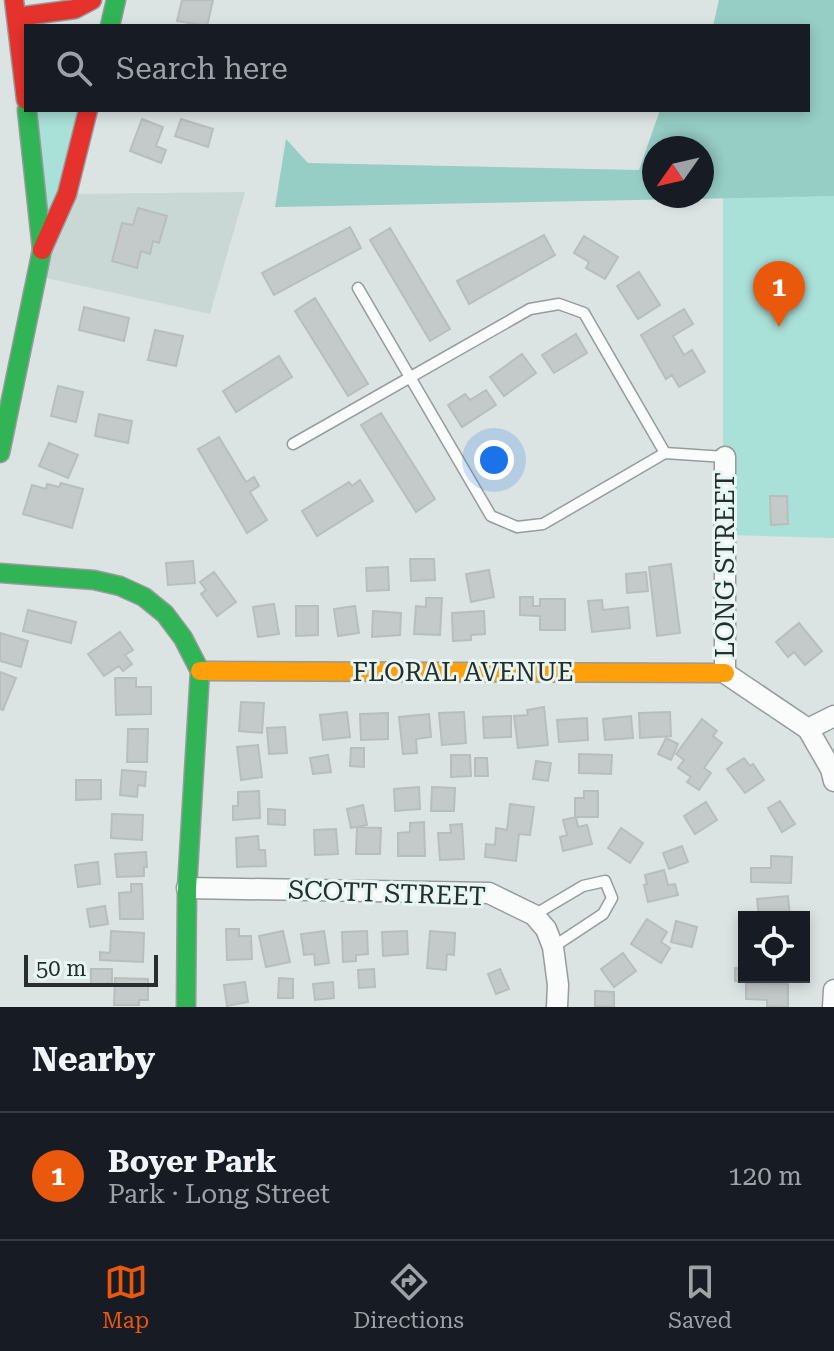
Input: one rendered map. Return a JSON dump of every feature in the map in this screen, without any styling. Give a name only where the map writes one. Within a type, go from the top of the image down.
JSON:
[{"type":"street","points":[[24,82],[16,9],[75,9],[92,0]]},
{"type":"street","points":[[110,24],[116,0]]},
{"type":"street","points":[[27,112],[42,250]]},
{"type":"street","points":[[0,453],[42,250],[67,194],[88,112]]},
{"type":"street","name":"LONG STREET","points":[[725,457],[725,673]]},
{"type":"street","points":[[0,573],[121,585],[148,597],[171,618],[188,640],[200,671],[187,888],[186,1007]]},
{"type":"street","name":"FLORAL AVENUE","points":[[200,671],[725,673]]},
{"type":"street","points":[[725,673],[808,729],[831,769],[834,781]]},
{"type":"street","points":[[808,729],[834,716]]},
{"type":"street","name":"SCOTT STREET","points":[[187,888],[489,893],[534,915]]},
{"type":"street","points":[[534,915],[546,929],[553,947],[558,985],[557,1007]]},
{"type":"street","points":[[833,1007],[834,990]]},
{"type":"lane","points":[[358,288],[491,516],[517,527],[543,524],[665,453],[725,457]]},
{"type":"lane","points":[[293,444],[530,309],[559,304],[584,313],[665,453]]},
{"type":"lane","points":[[534,915],[583,886],[605,881],[612,898],[603,914],[553,947]]},
{"type":"shaded area","points":[[245,192],[210,314],[37,276],[67,194]]},
{"type":"green space","points":[[719,0],[834,0],[834,196],[714,198],[714,136],[651,136],[659,112],[810,112],[810,24],[713,24]]},
{"type":"green space","points":[[27,112],[87,112],[42,250]]},
{"type":"green space","points":[[286,139],[308,163],[639,170],[642,161],[642,200],[275,207]]},
{"type":"green space","points":[[723,196],[834,196],[834,538],[723,535]]},
{"type":"building","points":[[182,0],[213,0],[207,24],[177,21]]},
{"type":"building","points":[[142,119],[163,127],[156,146],[166,150],[161,163],[130,151]]},
{"type":"building","points":[[181,119],[213,129],[208,147],[175,136]]},
{"type":"building","points":[[138,208],[167,216],[159,243],[153,241],[150,254],[141,251],[137,268],[112,261],[122,223],[133,225]]},
{"type":"building","points":[[350,227],[361,248],[274,295],[262,273]]},
{"type":"building","points":[[390,228],[450,329],[430,341],[370,240]]},
{"type":"building","points":[[544,235],[555,255],[469,304],[457,281]]},
{"type":"building","points":[[584,236],[618,257],[605,279],[586,268],[589,262],[574,253]]},
{"type":"building","points":[[639,272],[660,305],[638,319],[617,286]]},
{"type":"building","points":[[315,298],[368,384],[348,396],[295,311]]},
{"type":"building","points":[[84,307],[129,318],[124,341],[79,330]]},
{"type":"building","points":[[684,309],[693,324],[673,336],[684,355],[692,350],[705,372],[679,387],[672,375],[666,379],[641,335]]},
{"type":"building","points":[[155,330],[183,336],[176,366],[148,360]]},
{"type":"building","points":[[576,334],[587,353],[554,373],[542,355]]},
{"type":"building","points":[[522,354],[536,373],[504,396],[490,377]]},
{"type":"building","points":[[279,356],[292,377],[236,412],[223,391]]},
{"type":"building","points":[[58,386],[83,392],[76,422],[51,416]]},
{"type":"building","points":[[486,390],[496,405],[462,427],[448,405],[465,394],[470,400]]},
{"type":"building","points":[[381,413],[435,499],[416,512],[361,425]]},
{"type":"building","points":[[99,414],[132,421],[128,443],[95,436]]},
{"type":"building","points":[[219,437],[246,482],[254,477],[259,486],[250,492],[267,520],[247,533],[198,449]]},
{"type":"building","points":[[49,443],[78,455],[68,478],[39,466]]},
{"type":"building","points":[[360,480],[373,501],[317,536],[302,511],[349,482],[352,486]]},
{"type":"building","points":[[61,483],[83,489],[72,528],[23,514],[32,485],[46,489],[47,484],[59,487]]},
{"type":"building","points":[[770,496],[787,496],[788,524],[771,525]]},
{"type":"building","points":[[410,559],[434,559],[435,580],[411,581]]},
{"type":"building","points":[[193,561],[195,583],[168,585],[166,563]]},
{"type":"building","points":[[671,564],[680,633],[657,636],[649,567]]},
{"type":"building","points":[[388,567],[389,590],[367,591],[366,568]]},
{"type":"building","points":[[489,570],[494,597],[471,602],[466,574]]},
{"type":"building","points":[[214,572],[236,602],[217,616],[201,594],[206,590],[200,582]]},
{"type":"building","points":[[646,572],[648,591],[627,593],[626,574]]},
{"type":"building","points":[[520,597],[533,597],[533,606],[540,606],[540,599],[565,599],[565,630],[540,630],[540,616],[520,615]]},
{"type":"building","points":[[426,598],[442,598],[440,635],[414,634],[416,606],[426,607]]},
{"type":"building","points":[[602,600],[603,610],[628,607],[630,628],[592,632],[588,601]]},
{"type":"building","points":[[274,604],[279,634],[258,637],[253,607]]},
{"type":"building","points":[[296,606],[318,606],[318,635],[296,636]]},
{"type":"building","points":[[355,606],[359,633],[338,636],[334,609]]},
{"type":"building","points":[[28,610],[76,622],[71,643],[23,631]]},
{"type":"building","points":[[373,611],[401,613],[400,635],[372,637]]},
{"type":"building","points":[[484,611],[485,634],[471,635],[471,640],[453,641],[452,613]]},
{"type":"building","points":[[799,623],[822,651],[805,665],[794,652],[788,657],[776,642]]},
{"type":"building","points":[[120,632],[133,650],[125,655],[132,664],[123,671],[119,666],[104,676],[88,654]]},
{"type":"building","points":[[0,633],[28,641],[21,667],[0,661]]},
{"type":"building","points":[[0,672],[16,678],[3,710],[0,709]]},
{"type":"building","points":[[115,678],[136,678],[136,687],[151,687],[151,714],[116,715]]},
{"type":"building","points":[[241,702],[264,703],[262,733],[239,731]]},
{"type":"building","points":[[544,707],[548,745],[518,748],[514,716],[528,715],[527,710]]},
{"type":"building","points":[[347,712],[350,737],[323,740],[320,715]]},
{"type":"building","points":[[464,712],[466,743],[442,745],[439,713]]},
{"type":"building","points":[[670,712],[671,736],[640,738],[639,713]]},
{"type":"building","points":[[388,713],[388,739],[361,740],[360,714]]},
{"type":"building","points":[[429,714],[431,737],[416,739],[417,753],[403,754],[399,717]]},
{"type":"building","points":[[511,716],[511,737],[484,738],[483,717]]},
{"type":"building","points":[[631,716],[633,738],[605,740],[603,719]]},
{"type":"building","points":[[587,718],[588,740],[559,742],[557,720]]},
{"type":"building","points":[[702,719],[717,731],[713,736],[722,743],[704,768],[711,773],[699,790],[687,782],[691,777],[678,768],[684,760],[676,754]]},
{"type":"building","points":[[285,727],[287,753],[269,754],[267,728]]},
{"type":"building","points":[[128,729],[148,729],[147,762],[127,762]]},
{"type":"building","points":[[666,738],[678,744],[671,760],[658,754]]},
{"type":"building","points":[[258,745],[262,777],[241,780],[237,747]]},
{"type":"building","points":[[351,748],[364,748],[364,767],[350,766]]},
{"type":"building","points":[[579,754],[612,755],[611,774],[579,773]]},
{"type":"building","points":[[328,755],[331,772],[313,774],[310,758]]},
{"type":"building","points":[[451,755],[470,755],[471,776],[451,777]]},
{"type":"building","points":[[475,758],[487,758],[488,776],[475,776]]},
{"type":"building","points":[[744,758],[750,766],[753,764],[764,780],[745,793],[727,769]]},
{"type":"building","points":[[536,761],[551,763],[548,781],[533,779]]},
{"type":"building","points":[[122,770],[146,772],[145,786],[138,785],[137,797],[120,795]]},
{"type":"building","points":[[76,780],[101,780],[101,799],[76,800]]},
{"type":"building","points":[[419,787],[420,809],[395,811],[394,789]]},
{"type":"building","points":[[432,787],[455,788],[454,811],[431,811]]},
{"type":"building","points":[[259,791],[260,818],[233,820],[233,806],[238,806],[238,792]]},
{"type":"building","points":[[584,791],[598,791],[598,817],[575,817],[575,798],[584,798]]},
{"type":"building","points":[[780,801],[795,824],[782,832],[768,808]]},
{"type":"building","points":[[706,802],[717,820],[695,834],[684,816]]},
{"type":"building","points":[[510,804],[534,807],[530,835],[519,834],[516,861],[485,857],[486,844],[495,845],[496,828],[507,830]]},
{"type":"building","points":[[363,805],[367,825],[351,828],[347,809]]},
{"type":"building","points":[[268,809],[285,810],[285,825],[268,824]]},
{"type":"building","points":[[112,814],[143,815],[142,840],[111,838]]},
{"type":"building","points":[[576,817],[578,827],[587,825],[592,844],[563,851],[560,837],[567,835],[563,820]]},
{"type":"building","points":[[424,822],[425,856],[398,856],[398,833],[410,832],[410,823]]},
{"type":"building","points":[[462,824],[464,859],[440,860],[438,833],[451,833],[450,825]]},
{"type":"building","points":[[357,827],[381,828],[380,854],[356,854]]},
{"type":"building","points":[[621,828],[643,843],[630,863],[608,848]]},
{"type":"building","points":[[336,829],[338,854],[315,855],[314,830]]},
{"type":"building","points":[[258,836],[259,850],[265,850],[266,866],[237,867],[236,838]]},
{"type":"building","points":[[682,846],[688,862],[669,869],[663,853]]},
{"type":"building","points":[[146,852],[144,876],[117,877],[115,854]]},
{"type":"building","points":[[771,856],[792,857],[791,883],[751,882],[751,868],[771,868]]},
{"type":"building","points":[[98,862],[100,884],[78,887],[75,865]]},
{"type":"building","points":[[664,870],[668,885],[675,884],[678,895],[648,902],[645,875]]},
{"type":"building","points":[[131,884],[142,884],[143,919],[120,919],[119,893],[131,892]]},
{"type":"building","points":[[788,896],[789,911],[758,911],[757,899]]},
{"type":"building","points":[[105,906],[108,924],[90,927],[87,909]]},
{"type":"building","points":[[647,919],[667,932],[661,942],[670,948],[661,963],[631,944]]},
{"type":"building","points":[[676,921],[697,927],[692,947],[671,942]]},
{"type":"building","points":[[226,929],[239,929],[239,936],[251,936],[252,959],[227,960]]},
{"type":"building","points":[[111,931],[144,933],[143,962],[100,960],[100,952],[110,953]]},
{"type":"building","points":[[283,931],[290,962],[266,967],[259,936]]},
{"type":"building","points":[[324,931],[329,963],[315,965],[314,954],[304,955],[301,934]]},
{"type":"building","points":[[367,931],[368,954],[356,955],[356,961],[343,962],[342,932]]},
{"type":"building","points":[[407,931],[408,954],[383,956],[382,932]]},
{"type":"building","points":[[430,931],[455,933],[454,955],[447,954],[446,970],[427,968]]},
{"type":"building","points":[[623,953],[636,971],[614,987],[601,969]]},
{"type":"building","points":[[91,969],[112,969],[112,983],[91,984]]},
{"type":"building","points":[[374,969],[375,987],[359,988],[358,970]]},
{"type":"building","points":[[500,969],[509,989],[496,994],[488,974]]},
{"type":"building","points":[[115,978],[148,979],[148,1000],[139,1000],[139,1005],[114,1005]]},
{"type":"building","points":[[279,978],[293,979],[293,998],[278,998]]},
{"type":"building","points":[[245,982],[248,1002],[227,1006],[224,985]]},
{"type":"building","points":[[333,982],[334,998],[315,1000],[313,984]]},
{"type":"building","points":[[746,983],[788,984],[788,1007],[767,1006],[767,1000],[746,999]]},
{"type":"building","points":[[595,991],[614,992],[614,1007],[595,1006]]},
{"type":"traffic: fast","points":[[110,24],[116,0]]},
{"type":"traffic: fast","points":[[0,453],[42,250],[27,112]]},
{"type":"traffic: fast","points":[[0,573],[94,580],[120,586],[144,597],[165,614],[183,638],[200,671],[187,888],[186,1007]]},
{"type":"traffic: slow","points":[[200,671],[725,673]]},
{"type":"traffic: jam","points":[[14,0],[24,83]]},
{"type":"traffic: jam","points":[[17,17],[75,9],[92,0]]},
{"type":"traffic: jam","points":[[42,250],[67,194],[88,112]]},
{"type":"place","name":"Boyer Park","points":[[779,327]]}]
